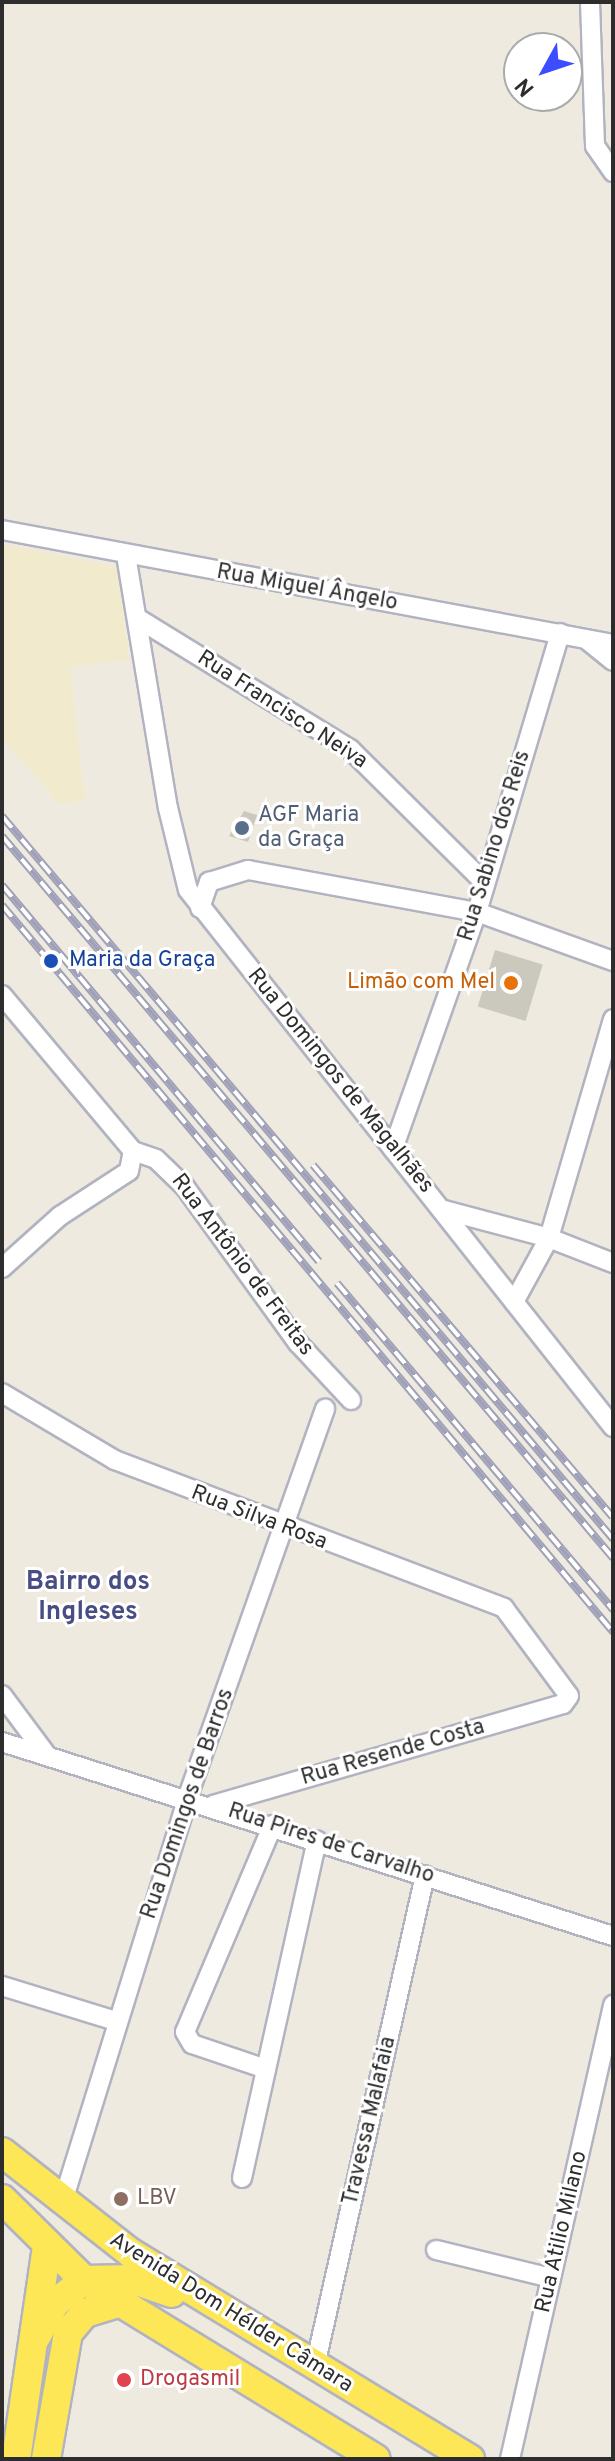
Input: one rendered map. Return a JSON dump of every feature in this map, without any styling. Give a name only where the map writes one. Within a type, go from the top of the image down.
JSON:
[{"type":"main road","name":"Avenida Dom Hélder Câmara","points":[[2,2152],[62,2204],[269,2340],[470,2459]]},
{"type":"main road","points":[[8,2215],[84,2280],[117,2303],[370,2455]]},
{"type":"main road","points":[[16,2459],[47,2247]]},
{"type":"main road","points":[[36,2337],[55,2303],[84,2280],[151,2284],[269,2340]]},
{"type":"main road","points":[[46,2459],[68,2333],[85,2313],[117,2303]]},
{"type":"main road","points":[[370,2455],[362,2428],[390,2411]]},
{"type":"street","points":[[590,2],[595,146],[613,172]]},
{"type":"street","name":"Rua Miguel Ângelo","points":[[2,530],[613,644]]},
{"type":"street","name":"Rua Domingos de Magalhães","points":[[126,555],[168,808],[182,872],[200,908],[444,1210],[613,1427]]},
{"type":"street","name":"Rua Francisco Neiva","points":[[137,618],[350,749],[485,883]]},
{"type":"street","name":"Rua Sabino dos Reis","points":[[393,1149],[477,912],[560,633]]},
{"type":"street","points":[[585,638],[613,661]]},
{"type":"street","points":[[200,908],[209,882],[248,870],[477,912],[613,961]]},
{"type":"street","name":"Rua Antônio de Freitas","points":[[2,995],[133,1151],[156,1159],[185,1187],[298,1343],[351,1400]]},
{"type":"street","points":[[514,1302],[549,1238],[613,1019]]},
{"type":"street","points":[[129,1171],[133,1151]]},
{"type":"street","points":[[2,1268],[60,1216],[129,1171],[154,1170],[185,1187]]},
{"type":"street","points":[[444,1210],[549,1238],[613,1263]]},
{"type":"street","name":"Rua Silva Rosa","points":[[2,1393],[115,1460],[284,1529],[504,1608],[522,1626],[569,1696]]},
{"type":"street","name":"Rua Domingos de Barros","points":[[62,2204],[116,2021],[188,1796],[325,1409]]},
{"type":"street","points":[[2,1695],[46,1754]]},
{"type":"street","name":"Rua Resende Costa","points":[[213,1805],[563,1704],[569,1696]]},
{"type":"street","name":"Rua Pires de Carvalho","points":[[2,1742],[188,1796],[613,1936]]},
{"type":"street","points":[[266,2069],[192,2044],[185,2032],[273,1825]]},
{"type":"street","points":[[242,2178],[317,1840]]},
{"type":"street","name":"Travessa Malafaia","points":[[315,2366],[425,1875]]},
{"type":"street","points":[[2,1986],[116,2021]]},
{"type":"street","name":"Rua Atilio Milano","points":[[510,2459],[613,2005]]},
{"type":"street","points":[[436,2250],[551,2278]]},
{"type":"shaded area","points":[[2,544],[118,567],[129,660],[70,667],[85,801],[59,804],[2,738]]},
{"type":"building","name":"AGF Maria da Graça","points":[[244,811],[257,815],[248,842],[229,836]]},
{"type":"building","name":"Limão com Mel","points":[[495,950],[543,965],[526,1021],[478,1006]]},
{"type":"railway","points":[[2,816],[613,1539]]},
{"type":"railway","points":[[2,836],[613,1558]]},
{"type":"railway","points":[[2,885],[319,1261]]},
{"type":"railway","points":[[2,905],[613,1632]]},
{"type":"railway","points":[[313,1165],[613,1517]]},
{"type":"railway","points":[[337,1283],[613,1610]]},
{"type":"place","name":"AGF Maria da Graça","points":[[242,828]]},
{"type":"place","name":"Maria da Graça","points":[[51,961]]},
{"type":"place","name":"Limão com Mel","points":[[511,983]]},
{"type":"place","name":"LBV","points":[[121,2199]]},
{"type":"place","name":"Drogasmil","points":[[124,2380]]},
{"type":"district","name":"Bairro dos Ingleses","points":[[88,1598]]}]
